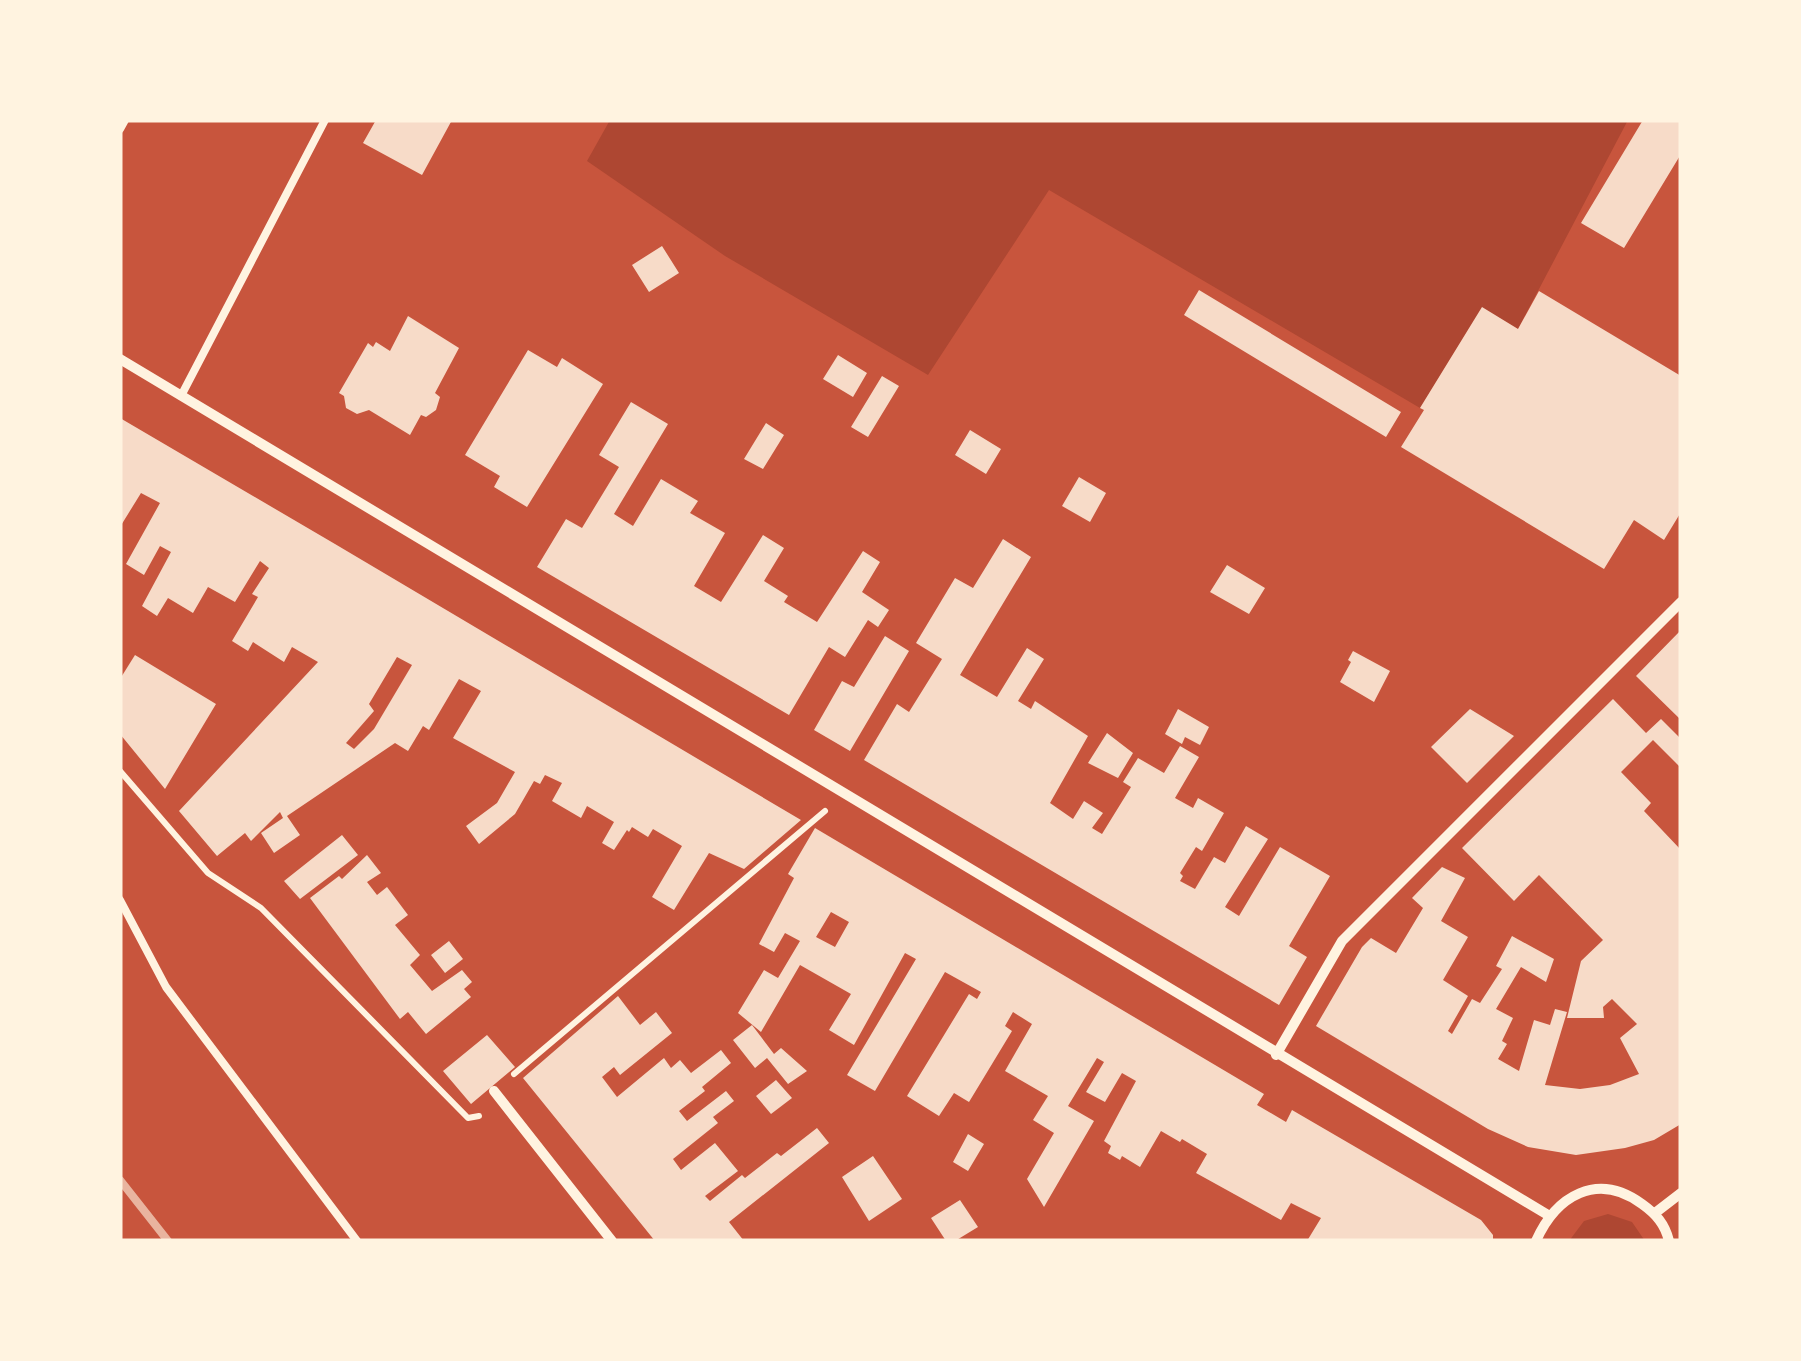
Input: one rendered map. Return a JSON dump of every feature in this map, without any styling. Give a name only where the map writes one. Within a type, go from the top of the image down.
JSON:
[{"type":"street","points":[[120,360],[1548,1216]]},
{"type":"street","points":[[1276,1055],[1342,941],[1681,602]]},
{"type":"street","points":[[494,1091],[612,1241]]},
{"type":"street","points":[[1536,1241],[1548,1216],[1573,1195],[1602,1188],[1628,1193],[1655,1213],[1669,1241]]},
{"type":"street","points":[[1655,1213],[1681,1193]]},
{"type":"lane","points":[[120,130],[125,120]]},
{"type":"lane","points":[[180,396],[326,120]]},
{"type":"lane","points":[[120,900],[166,987],[357,1241]]},
{"type":"path","points":[[120,771],[208,873],[260,908],[468,1118],[510,1111]]},
{"type":"path","points":[[494,1091],[844,795]]},
{"type":"shaded area","points":[[610,120],[1628,120],[1518,329],[1482,308],[1420,408],[1049,190],[928,375],[725,256],[587,161]]},
{"type":"shaded area","points":[[1608,1214],[1632,1222],[1645,1241],[1569,1241],[1584,1221]]},
{"type":"building","points":[[376,120],[452,120],[422,175],[363,143]]},
{"type":"building","points":[[1643,120],[1681,120],[1681,154],[1624,248],[1581,223]]},
{"type":"building","points":[[662,246],[679,273],[649,292],[632,265]]},
{"type":"building","points":[[1199,290],[1401,412],[1386,437],[1184,315]]},
{"type":"building","points":[[1539,291],[1681,376],[1681,512],[1664,540],[1634,520],[1604,569],[1401,447],[1424,410],[1420,408],[1482,307],[1518,329]]},
{"type":"building","points":[[408,316],[459,348],[435,393],[440,397],[436,410],[426,417],[421,415],[410,435],[369,410],[357,414],[346,408],[344,396],[339,393],[368,343],[373,347],[376,342],[390,351]]},
{"type":"building","points":[[528,350],[557,367],[562,358],[603,384],[527,507],[494,487],[500,476],[465,455]]},
{"type":"building","points":[[838,355],[867,373],[853,397],[823,379]]},
{"type":"building","points":[[882,376],[899,386],[868,437],[851,427]]},
{"type":"building","points":[[631,402],[668,424],[614,514],[633,526],[661,479],[698,501],[690,513],[725,533],[694,586],[721,602],[763,535],[784,548],[764,581],[788,596],[784,602],[817,622],[863,551],[880,562],[862,592],[889,610],[878,627],[868,620],[845,657],[829,647],[789,715],[537,567],[566,519],[582,528],[619,467],[599,455]]},
{"type":"building","points":[[120,418],[801,820],[744,869],[709,853],[674,910],[652,897],[682,846],[653,829],[648,837],[632,827],[614,850],[602,843],[614,822],[587,806],[581,818],[552,801],[562,783],[545,775],[540,784],[534,781],[515,814],[479,844],[466,826],[497,803],[515,772],[453,738],[481,691],[459,679],[429,730],[423,726],[408,751],[395,743],[287,816],[300,835],[274,853],[261,833],[283,818],[280,812],[251,841],[245,833],[217,856],[179,811],[318,662],[292,647],[284,662],[253,642],[248,651],[232,641],[258,597],[252,594],[269,568],[260,561],[235,602],[208,587],[193,613],[168,598],[157,616],[142,606],[171,552],[160,546],[144,575],[126,564],[160,503],[141,493],[120,527]],"holes":[[[397,657],[412,665],[374,729],[354,749],[346,743],[374,711],[369,704]]]},
{"type":"building","points":[[766,423],[784,435],[763,469],[744,459]]},
{"type":"building","points":[[970,430],[1001,449],[986,474],[955,455]]},
{"type":"building","points":[[1079,477],[1106,493],[1090,522],[1062,506]]},
{"type":"building","points":[[1003,539],[1031,557],[960,675],[997,697],[1027,648],[1044,659],[1018,701],[1031,709],[1035,701],[1088,736],[1050,803],[1073,819],[1084,801],[1103,813],[1092,828],[1102,834],[1131,787],[1123,782],[1138,758],[1164,773],[1180,746],[1199,757],[1175,798],[1193,808],[1198,798],[1224,813],[1202,851],[1196,847],[1180,873],[1180,881],[1195,889],[1214,857],[1225,863],[1246,826],[1268,839],[1225,907],[1239,916],[1280,847],[1330,876],[1289,946],[1307,957],[1279,1005],[864,760],[897,704],[909,712],[942,659],[916,643],[955,578],[973,588]]},
{"type":"building","points":[[1227,565],[1265,588],[1249,614],[1210,592]]},
{"type":"building","points":[[1681,630],[1681,720],[1636,676]]},
{"type":"building","points":[[885,636],[909,651],[850,751],[814,730],[842,681],[854,687]]},
{"type":"building","points":[[1353,651],[1390,671],[1374,702],[1340,682]]},
{"type":"building","points":[[135,655],[216,704],[165,789],[120,734],[120,679]]},
{"type":"building","points":[[1613,699],[1646,733],[1661,719],[1681,739],[1681,768],[1653,740],[1621,772],[1651,803],[1644,811],[1681,850],[1681,1124],[1654,1140],[1576,1155],[1528,1147],[1488,1129],[1316,1026],[1371,938],[1396,953],[1423,908],[1412,898],[1442,867],[1465,878],[1441,921],[1468,937],[1443,980],[1468,996],[1448,1031],[1452,1034],[1472,999],[1480,1003],[1502,969],[1496,966],[1512,936],[1554,959],[1546,982],[1521,967],[1496,1009],[1513,1018],[1502,1041],[1507,1044],[1498,1059],[1519,1071],[1534,1020],[1550,1025],[1555,1009],[1567,1012],[1545,1085],[1580,1089],[1610,1085],[1639,1074],[1620,1038],[1637,1024],[1612,999],[1603,1007],[1604,1018],[1567,1018],[1581,961],[1603,940],[1539,875],[1514,901],[1462,848]]},
{"type":"building","points":[[1178,709],[1209,727],[1200,745],[1185,737],[1182,744],[1165,734]]},
{"type":"building","points":[[1470,709],[1514,736],[1467,783],[1431,747]]},
{"type":"building","points":[[1107,733],[1133,753],[1118,778],[1088,763]]},
{"type":"building","points":[[815,828],[1264,1094],[1257,1105],[1286,1122],[1292,1110],[1481,1220],[1493,1241],[1307,1241],[1321,1218],[1291,1203],[1281,1220],[1196,1173],[1207,1154],[1182,1139],[1180,1142],[1161,1131],[1140,1167],[1122,1156],[1120,1160],[1108,1153],[1111,1146],[1104,1141],[1136,1081],[1122,1073],[1105,1102],[1086,1092],[1104,1062],[1097,1058],[1068,1106],[1094,1121],[1044,1207],[1027,1179],[1054,1133],[1033,1120],[1048,1096],[1005,1071],[1032,1024],[1013,1012],[1005,1026],[1012,1031],[969,1102],[954,1093],[939,1116],[907,1096],[969,994],[977,999],[981,992],[945,972],[875,1091],[847,1075],[916,959],[905,953],[854,1045],[829,1030],[851,994],[800,965],[761,1032],[738,1013],[764,970],[778,978],[800,941],[785,933],[774,952],[759,944],[794,878],[788,874]],"holes":[[[831,912],[849,922],[835,947],[816,937]]]},
{"type":"building","points":[[342,835],[358,855],[300,899],[284,881]]},
{"type":"building","points":[[367,855],[381,873],[367,882],[377,895],[387,887],[408,915],[395,925],[420,955],[410,965],[432,991],[462,970],[472,982],[464,989],[471,997],[426,1034],[408,1012],[400,1019],[310,898],[339,876],[342,879]]},
{"type":"building","points":[[449,941],[463,959],[445,973],[431,955]]},
{"type":"building","points":[[618,996],[640,1025],[656,1012],[672,1033],[620,1075],[614,1067],[602,1077],[617,1097],[664,1058],[671,1068],[680,1060],[691,1073],[721,1050],[731,1063],[679,1111],[687,1121],[726,1091],[734,1101],[713,1117],[718,1123],[673,1159],[681,1170],[715,1143],[738,1171],[705,1196],[710,1201],[742,1175],[745,1178],[777,1153],[781,1156],[817,1128],[829,1143],[729,1222],[744,1241],[655,1241],[523,1078]]},
{"type":"building","points":[[752,1025],[774,1054],[781,1048],[807,1071],[788,1084],[767,1058],[755,1068],[733,1040]]},
{"type":"building","points":[[487,1035],[515,1067],[471,1104],[443,1071]]},
{"type":"building","points":[[776,1080],[792,1098],[771,1114],[756,1096]]},
{"type":"building","points":[[968,1134],[984,1144],[968,1171],[953,1162]]},
{"type":"building","points":[[873,1156],[902,1199],[869,1221],[842,1177]]},
{"type":"building","points":[[960,1200],[978,1227],[955,1241],[946,1241],[931,1218]]},
{"type":"railway","points":[[120,1180],[168,1241]]}]
